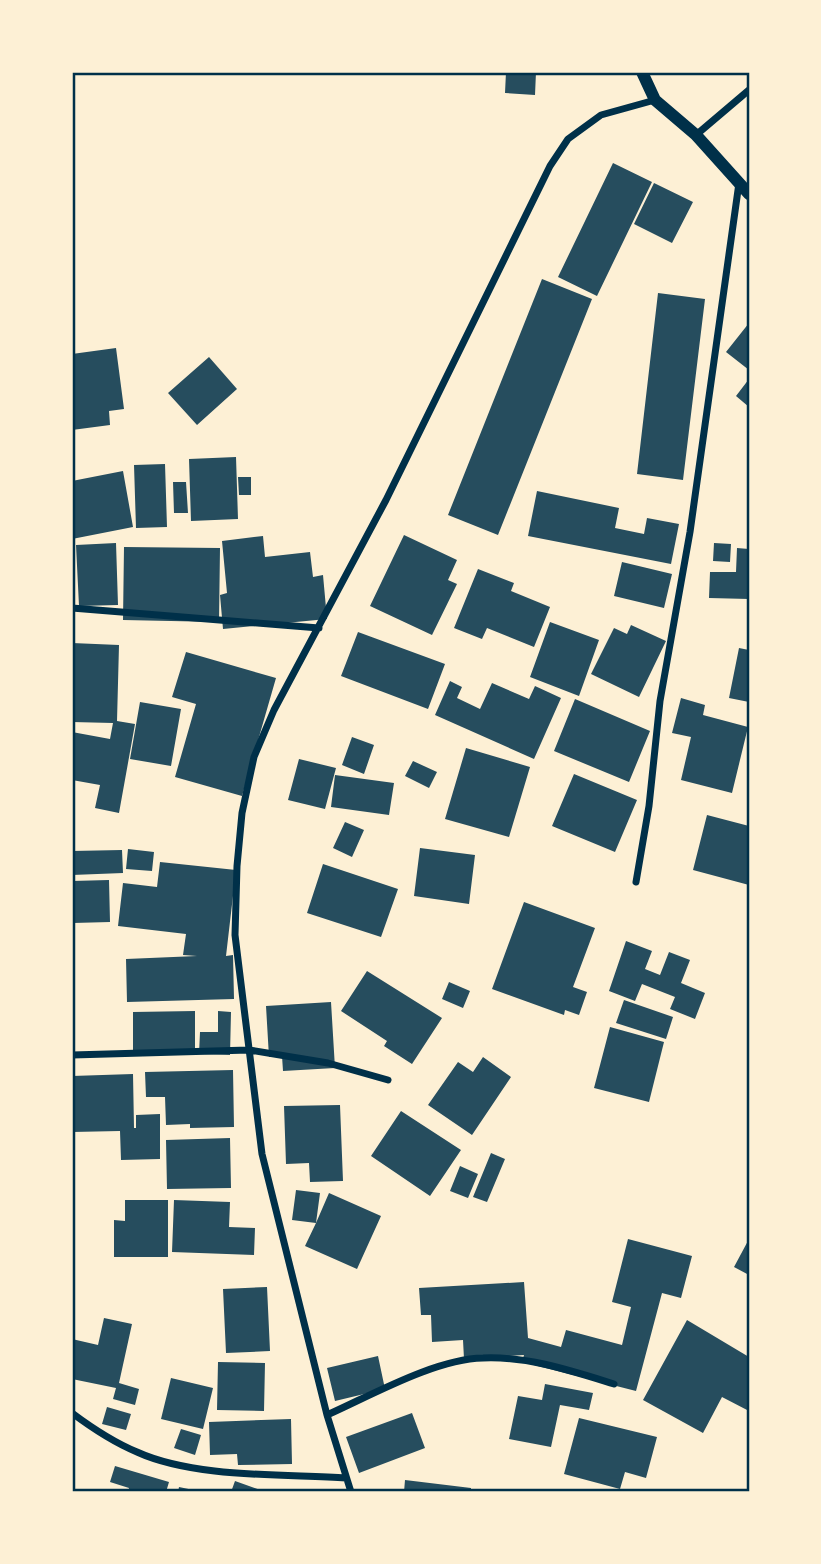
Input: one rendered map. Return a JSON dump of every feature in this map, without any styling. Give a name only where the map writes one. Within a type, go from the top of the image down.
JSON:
[{"type":"street","points":[[642,72],[655,100],[696,135],[749,194]]},
{"type":"street","points":[[696,135],[749,90]]},
{"type":"street","points":[[351,1492],[327,1415],[262,1154],[235,935],[242,813],[254,758],[274,710],[386,500],[550,166],[568,139],[601,115],[655,100]]},
{"type":"street","points":[[636,882],[649,806],[660,701],[690,532],[739,181]]},
{"type":"street","points":[[72,608],[319,628]]},
{"type":"street","points":[[72,1055],[249,1049],[328,1063],[388,1080]]},
{"type":"street","points":[[327,1415],[437,1366],[482,1357],[549,1364],[614,1384]]},
{"type":"street","points":[[72,1413],[99,1433],[139,1453],[179,1464],[214,1470],[346,1478]]},
{"type":"building","points":[[506,72],[536,72],[535,95],[505,93]]},
{"type":"building","points":[[613,163],[652,182],[597,296],[558,277]]},
{"type":"building","points":[[654,183],[693,202],[672,243],[634,224]]},
{"type":"building","points":[[542,279],[592,299],[498,535],[448,515]]},
{"type":"building","points":[[658,293],[705,299],[683,480],[637,474]]},
{"type":"building","points":[[749,323],[749,370],[726,352]]},
{"type":"building","points":[[116,348],[124,409],[109,411],[110,425],[72,430],[72,354]]},
{"type":"building","points":[[209,357],[237,389],[197,425],[168,393]]},
{"type":"building","points":[[749,379],[749,407],[736,396]]},
{"type":"building","points":[[236,457],[238,519],[191,521],[189,459]]},
{"type":"building","points":[[165,464],[167,527],[136,528],[134,465]]},
{"type":"building","points":[[123,471],[133,527],[72,539],[72,481]]},
{"type":"building","points":[[238,477],[251,477],[251,495],[239,495]]},
{"type":"building","points":[[173,482],[186,482],[188,513],[174,513]]},
{"type":"building","points":[[537,491],[619,508],[615,528],[644,534],[647,518],[679,524],[671,564],[528,536]]},
{"type":"building","points":[[404,535],[457,560],[448,580],[457,584],[432,635],[370,606]]},
{"type":"building","points":[[263,536],[265,557],[310,552],[313,577],[323,575],[327,619],[223,629],[220,595],[227,593],[222,541]]},
{"type":"building","points":[[116,543],[118,605],[79,606],[76,545]]},
{"type":"building","points":[[714,543],[731,544],[730,562],[713,561]]},
{"type":"building","points":[[124,547],[220,548],[219,622],[123,620]]},
{"type":"building","points":[[737,548],[749,549],[749,599],[709,598],[710,572],[736,572]]},
{"type":"building","points":[[622,562],[672,574],[664,608],[614,596]]},
{"type":"building","points":[[478,569],[514,583],[511,591],[550,607],[534,647],[487,628],[482,639],[454,628]]},
{"type":"building","points":[[550,622],[599,640],[579,696],[530,677]]},
{"type":"building","points":[[631,625],[666,641],[639,697],[591,674],[614,628],[627,634]]},
{"type":"building","points":[[358,632],[445,664],[428,709],[341,676]]},
{"type":"building","points":[[72,643],[119,645],[117,721],[135,724],[119,813],[95,808],[100,785],[72,780],[72,732],[110,739],[113,723],[72,722]]},
{"type":"building","points":[[739,648],[749,650],[749,702],[729,698]]},
{"type":"building","points":[[186,652],[276,678],[242,796],[175,777],[196,704],[172,697]]},
{"type":"building","points":[[450,681],[462,687],[457,698],[480,709],[492,683],[529,699],[535,686],[561,698],[534,759],[435,715]]},
{"type":"building","points":[[681,698],[705,705],[703,715],[748,727],[732,793],[681,780],[691,737],[672,733]]},
{"type":"building","points":[[575,699],[650,731],[629,782],[554,751]]},
{"type":"building","points":[[140,702],[181,709],[171,766],[130,759]]},
{"type":"building","points":[[352,737],[374,745],[364,774],[342,765]]},
{"type":"building","points":[[466,748],[530,767],[509,837],[445,819]]},
{"type":"building","points":[[299,759],[336,768],[325,809],[288,800]]},
{"type":"building","points":[[413,761],[437,772],[429,788],[405,776]]},
{"type":"building","points":[[574,774],[637,800],[615,852],[552,826]]},
{"type":"building","points":[[335,775],[394,783],[389,815],[331,807]]},
{"type":"building","points":[[707,815],[749,826],[749,885],[693,870]]},
{"type":"building","points":[[345,822],[364,830],[352,857],[333,848]]},
{"type":"building","points":[[420,848],[475,855],[469,904],[414,896]]},
{"type":"building","points":[[128,849],[154,852],[152,871],[126,869]]},
{"type":"building","points":[[122,850],[123,873],[72,875],[72,851]]},
{"type":"building","points":[[160,862],[236,870],[226,956],[233,955],[234,999],[127,1002],[126,959],[197,956],[183,955],[186,934],[118,926],[123,883],[157,887]]},
{"type":"building","points":[[323,864],[398,889],[381,937],[307,913]]},
{"type":"building","points":[[109,880],[110,922],[73,923],[72,881]]},
{"type":"building","points":[[524,902],[595,928],[573,987],[587,992],[579,1015],[565,1010],[564,1015],[492,989]]},
{"type":"building","points":[[626,941],[652,951],[645,969],[660,975],[669,952],[690,960],[681,983],[705,993],[695,1019],[670,1009],[675,997],[642,984],[635,1001],[609,991]]},
{"type":"building","points":[[367,971],[442,1018],[412,1064],[384,1046],[387,1041],[341,1011]]},
{"type":"building","points":[[449,982],[470,991],[463,1008],[442,999]]},
{"type":"building","points":[[624,1000],[673,1017],[666,1039],[616,1023]]},
{"type":"building","points":[[331,1002],[335,1068],[283,1071],[282,1056],[269,1057],[266,1006]]},
{"type":"building","points":[[195,1011],[195,1052],[133,1053],[133,1012]]},
{"type":"building","points":[[218,1011],[231,1012],[230,1055],[199,1054],[200,1032],[218,1032]]},
{"type":"building","points":[[610,1027],[664,1042],[649,1102],[594,1088]]},
{"type":"building","points":[[483,1057],[511,1077],[472,1135],[428,1105],[458,1062],[473,1072]]},
{"type":"building","points":[[233,1070],[234,1127],[190,1128],[190,1124],[166,1125],[165,1097],[146,1097],[145,1072]]},
{"type":"building","points":[[133,1074],[134,1128],[136,1115],[160,1114],[160,1159],[121,1160],[120,1131],[72,1132],[72,1076]]},
{"type":"building","points":[[340,1105],[343,1181],[310,1182],[309,1163],[286,1164],[284,1106]]},
{"type":"building","points":[[401,1111],[461,1150],[430,1196],[371,1156]]},
{"type":"building","points":[[230,1138],[231,1188],[167,1189],[166,1140]]},
{"type":"building","points":[[491,1153],[505,1159],[487,1202],[473,1197]]},
{"type":"building","points":[[460,1166],[478,1174],[468,1198],[450,1191]]},
{"type":"building","points":[[296,1190],[320,1193],[316,1223],[292,1220]]},
{"type":"building","points":[[329,1193],[381,1216],[357,1269],[305,1246]]},
{"type":"building","points":[[125,1200],[168,1200],[168,1257],[114,1257],[114,1220],[125,1221]]},
{"type":"building","points":[[174,1200],[230,1202],[229,1227],[255,1228],[254,1255],[172,1252]]},
{"type":"building","points":[[628,1239],[692,1256],[681,1298],[662,1293],[636,1391],[522,1362],[524,1355],[464,1359],[463,1340],[432,1342],[431,1315],[421,1315],[419,1288],[524,1282],[528,1338],[561,1347],[566,1330],[622,1345],[631,1307],[612,1302]]},
{"type":"building","points":[[749,1239],[749,1275],[734,1267]]},
{"type":"building","points":[[267,1287],[270,1351],[226,1353],[223,1289]]},
{"type":"building","points":[[104,1318],[132,1324],[119,1383],[139,1389],[135,1405],[113,1399],[116,1388],[72,1379],[72,1339],[98,1345]]},
{"type":"building","points":[[687,1320],[749,1357],[749,1411],[722,1397],[703,1433],[643,1400]]},
{"type":"building","points":[[378,1356],[385,1389],[335,1401],[327,1368]]},
{"type":"building","points":[[218,1362],[265,1363],[264,1411],[217,1410]]},
{"type":"building","points":[[171,1378],[213,1388],[203,1429],[161,1419]]},
{"type":"building","points":[[545,1384],[593,1393],[589,1410],[560,1405],[551,1447],[509,1439],[518,1396],[542,1400]]},
{"type":"building","points":[[107,1407],[131,1414],[126,1430],[102,1424]]},
{"type":"building","points":[[412,1413],[425,1448],[359,1473],[346,1437]]},
{"type":"building","points":[[579,1418],[657,1437],[646,1478],[625,1472],[620,1489],[564,1474]]},
{"type":"building","points":[[291,1419],[292,1464],[238,1465],[237,1454],[210,1455],[209,1422]]},
{"type":"building","points":[[181,1429],[201,1435],[195,1455],[174,1448]]},
{"type":"building","points":[[115,1466],[169,1482],[166,1492],[128,1492],[129,1488],[110,1482]]},
{"type":"building","points":[[405,1480],[471,1488],[471,1492],[404,1492]]},
{"type":"building","points":[[235,1481],[266,1492],[231,1492]]},
{"type":"building","points":[[179,1487],[198,1491],[198,1492],[178,1492]]}]
